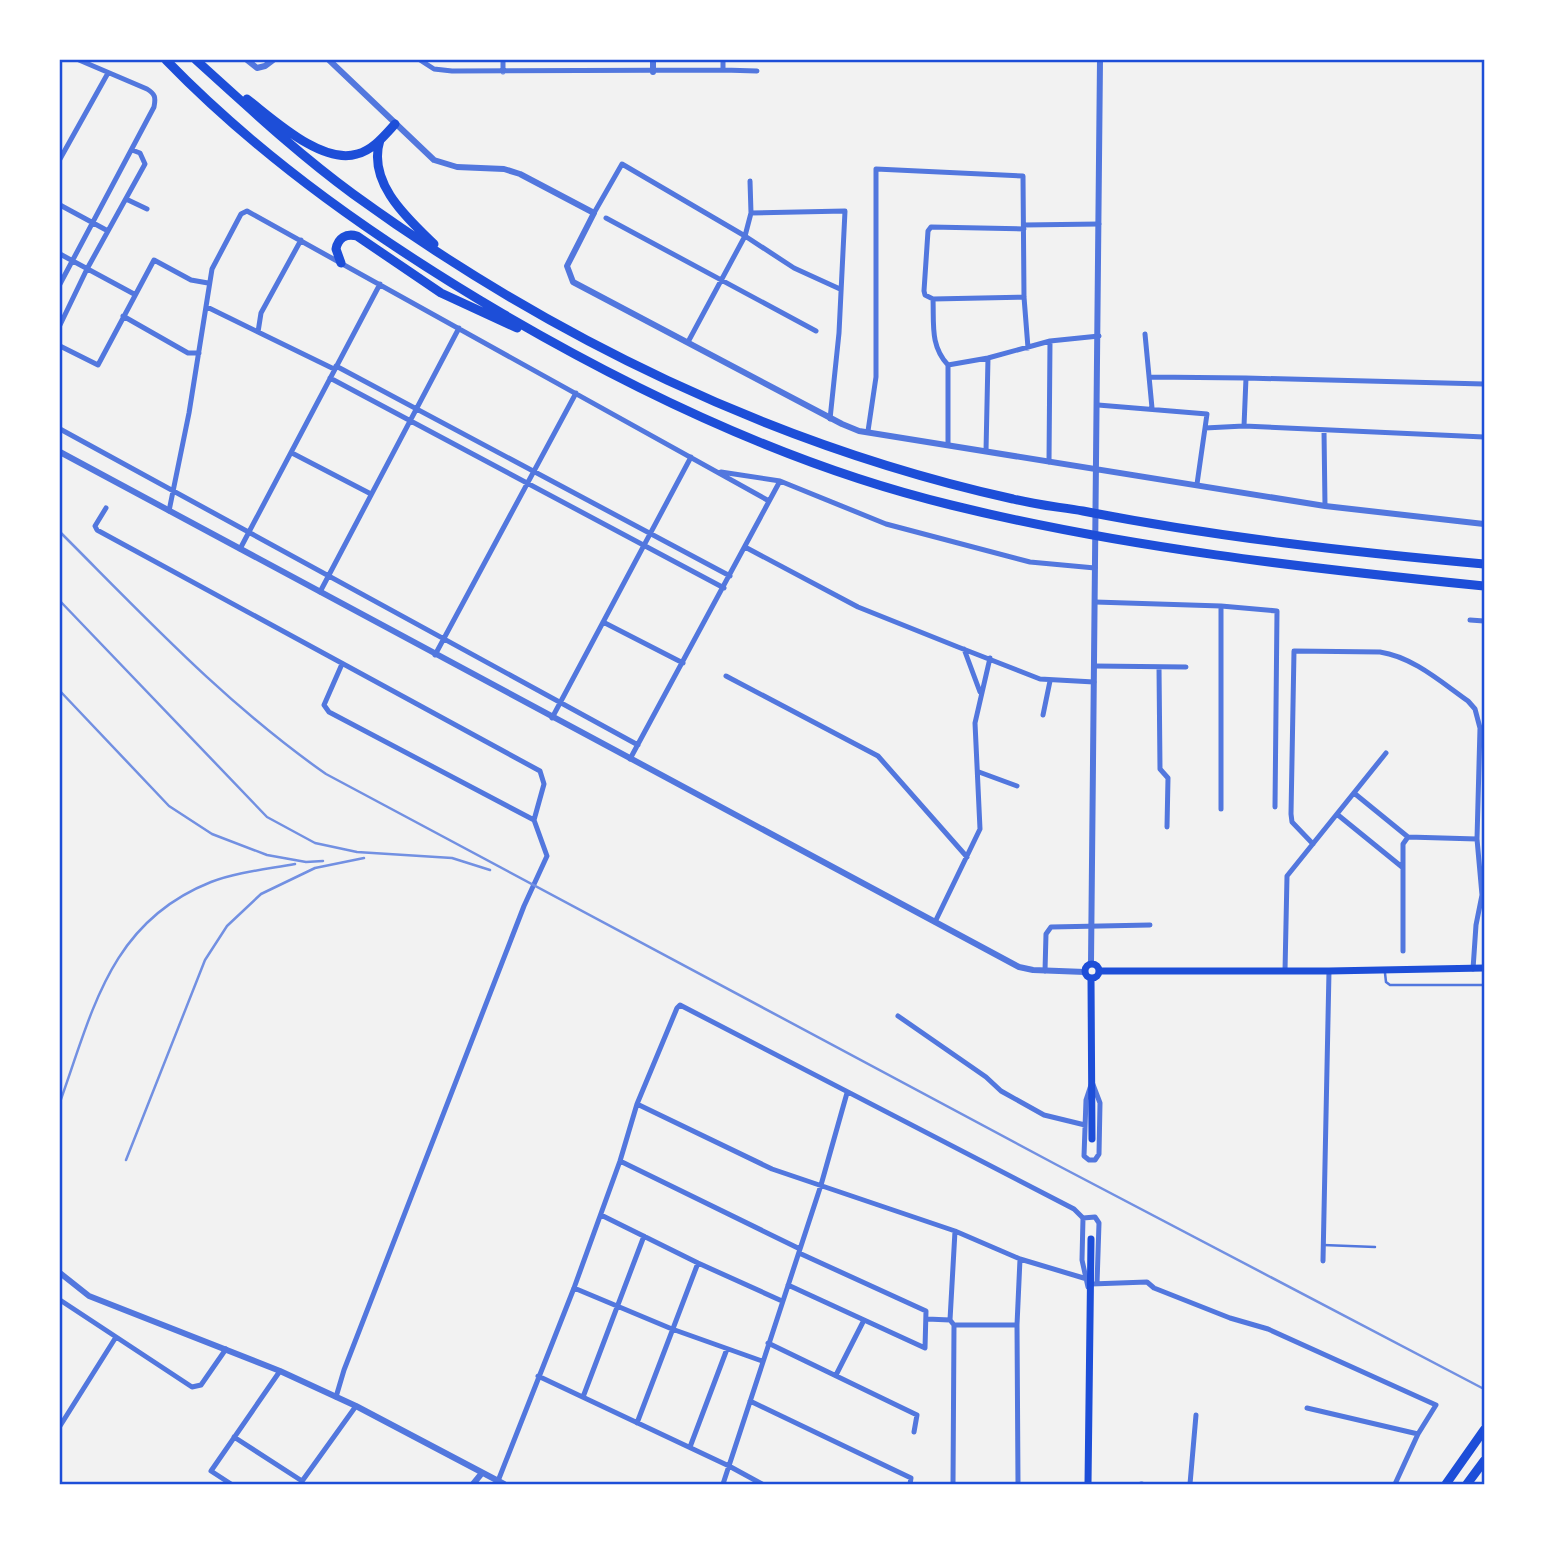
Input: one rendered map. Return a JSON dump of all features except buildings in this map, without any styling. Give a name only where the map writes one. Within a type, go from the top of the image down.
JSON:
[{"type":"highway","points":[[166,60],[280,163],[336,207],[419,262],[549,341]]},
{"type":"highway","points":[[196,60],[280,136],[351,192],[452,263],[576,335],[746,416],[894,468],[1014,500],[1331,550],[1485,564]]},
{"type":"highway","points":[[214,76],[302,139],[334,155],[359,154],[380,140],[396,124]]},
{"type":"highway","points":[[380,140],[376,164],[388,190],[412,223],[452,263]]},
{"type":"highway","points":[[341,263],[336,249],[339,241],[348,235],[357,236],[449,297],[549,341],[656,396],[749,438],[826,467],[948,505],[1112,540],[1328,571],[1485,586]]},
{"type":"highway","points":[[1446,1485],[1485,1430]]},
{"type":"highway","points":[[1467,1485],[1485,1461]]},
{"type":"main road","points":[[1092,1139],[1086,967],[1091,963],[1098,967],[1099,971]]},
{"type":"main road","points":[[1088,975],[1097,975],[1099,971],[1485,968]]},
{"type":"main road","points":[[1088,1485],[1091,1239]]},
{"type":"street","points":[[60,284],[154,107],[155,95],[147,89],[79,60]]},
{"type":"street","points":[[247,60],[257,68],[273,60]]},
{"type":"street","points":[[328,60],[434,160],[445,165],[504,169],[520,174],[594,213]]},
{"type":"street","points":[[420,60],[429,67],[440,70],[757,71]]},
{"type":"street","points":[[503,60],[503,72]]},
{"type":"street","points":[[653,60],[653,72]]},
{"type":"street","points":[[723,60],[723,70]]},
{"type":"street","points":[[1091,963],[1100,60]]},
{"type":"street","points":[[60,159],[108,73]]},
{"type":"street","points":[[60,325],[87,269],[145,164],[140,153],[132,150]]},
{"type":"street","points":[[840,289],[794,268],[622,164],[567,266],[573,282],[830,419],[859,430],[1325,506],[1485,524]]},
{"type":"street","points":[[868,431],[876,377],[876,169],[1023,176],[1024,298],[1028,348]]},
{"type":"street","points":[[688,342],[745,236],[751,213],[750,181]]},
{"type":"street","points":[[126,198],[147,209]]},
{"type":"street","points":[[60,205],[108,231]]},
{"type":"street","points":[[169,511],[207,307],[208,283],[212,268],[244,211],[249,211],[769,501]]},
{"type":"street","points":[[751,213],[845,211],[839,333],[830,419]]},
{"type":"street","points":[[606,218],[722,278],[816,331]]},
{"type":"street","points":[[1024,298],[933,299],[925,295],[923,291],[928,231],[931,228],[1099,224]]},
{"type":"street","points":[[258,332],[261,313],[301,240]]},
{"type":"street","points":[[60,254],[134,294]]},
{"type":"street","points":[[60,346],[98,365],[154,260],[191,280],[208,283]]},
{"type":"street","points":[[240,549],[380,284]]},
{"type":"street","points":[[933,299],[934,342],[938,355],[948,365],[947,444]]},
{"type":"street","points":[[207,307],[416,409],[730,576]]},
{"type":"street","points":[[123,316],[188,353],[199,353]]},
{"type":"street","points":[[320,592],[458,328]]},
{"type":"street","points":[[1145,334],[1152,408]]},
{"type":"street","points":[[948,365],[988,358],[1050,341],[1098,336]]},
{"type":"street","points":[[1049,462],[1050,341]]},
{"type":"street","points":[[986,451],[988,358]]},
{"type":"street","points":[[1150,377],[1485,384]]},
{"type":"street","points":[[330,378],[724,588]]},
{"type":"street","points":[[1244,426],[1246,378]]},
{"type":"street","points":[[435,655],[576,393]]},
{"type":"street","points":[[1098,405],[1205,413],[1207,417],[1197,484]]},
{"type":"street","points":[[1205,428],[1244,426],[1485,437]]},
{"type":"street","points":[[60,429],[638,745]]},
{"type":"street","points":[[1324,431],[1325,506]]},
{"type":"street","points":[[60,452],[1019,967],[1088,975]]},
{"type":"street","points":[[292,453],[371,494]]},
{"type":"street","points":[[552,718],[691,457]]},
{"type":"street","points":[[716,471],[780,481],[886,524],[1030,562],[1096,568]]},
{"type":"street","points":[[630,759],[780,481]]},
{"type":"street","points":[[106,508],[95,526],[97,530],[540,771],[544,784],[534,820],[547,856],[528,896],[344,1370],[336,1397]]},
{"type":"street","points":[[746,547],[858,607],[964,649],[1050,681],[1094,682]]},
{"type":"street","points":[[1095,602],[1221,606],[1274,610],[1278,614],[1275,807]]},
{"type":"street","points":[[1221,606],[1221,809]]},
{"type":"street","points":[[1470,620],[1485,621]]},
{"type":"street","points":[[603,622],[683,663]]},
{"type":"street","points":[[964,649],[980,694]]},
{"type":"street","points":[[1313,844],[1293,822],[1291,814],[1294,651],[1394,654],[1409,661],[1468,701],[1475,709],[1480,728],[1477,839],[1482,895],[1476,925],[1473,968]]},
{"type":"street","points":[[935,922],[980,829],[975,723],[990,658]]},
{"type":"street","points":[[342,664],[324,705],[329,712],[534,820]]},
{"type":"street","points":[[1094,666],[1186,667]]},
{"type":"street","points":[[1159,667],[1160,769],[1168,778],[1167,827]]},
{"type":"street","points":[[726,676],[878,756],[967,857]]},
{"type":"street","points":[[1043,715],[1050,681]]},
{"type":"street","points":[[1285,971],[1287,876],[1386,753]]},
{"type":"street","points":[[979,772],[1017,786]]},
{"type":"street","points":[[1354,793],[1408,837],[1477,839]]},
{"type":"street","points":[[1338,815],[1402,867]]},
{"type":"street","points":[[1403,951],[1403,844],[1408,837]]},
{"type":"street","points":[[1045,971],[1047,929],[1051,927],[1150,925]]},
{"type":"street","points":[[1323,1261],[1329,971]]},
{"type":"street","points":[[60,1273],[89,1296],[280,1371],[356,1406],[501,1483],[538,1376],[601,1215],[637,1104],[680,1005],[1074,1209],[1083,1218],[1082,1260],[1091,1282]]},
{"type":"street","points":[[898,1016],[986,1077],[1001,1091],[1044,1115],[1085,1125]]},
{"type":"street","points":[[1092,1082],[1100,1103],[1099,1154],[1095,1160],[1089,1160],[1084,1156],[1085,1125],[1086,1100],[1092,1082]]},
{"type":"street","points":[[723,1485],[821,1185],[847,1093]]},
{"type":"street","points":[[637,1104],[772,1169],[956,1231],[1020,1259],[1091,1282],[1147,1282],[1154,1288],[1230,1318],[1268,1329],[1436,1405],[1418,1434],[1395,1485]]},
{"type":"street","points":[[620,1161],[926,1311],[925,1348],[788,1285]]},
{"type":"street","points":[[601,1215],[782,1301]]},
{"type":"street","points":[[1083,1218],[1095,1217],[1099,1223],[1091,1282]]},
{"type":"street","points":[[953,1485],[952,1323],[956,1231]]},
{"type":"street","points":[[583,1397],[644,1236]]},
{"type":"street","points":[[1018,1485],[1017,1325],[1020,1259]]},
{"type":"street","points":[[637,1423],[698,1263]]},
{"type":"street","points":[[574,1288],[672,1329],[762,1361]]},
{"type":"street","points":[[60,1300],[192,1387],[201,1385],[226,1349]]},
{"type":"street","points":[[927,1318],[952,1323],[1017,1325]]},
{"type":"street","points":[[836,1375],[864,1321]]},
{"type":"street","points":[[60,1426],[117,1337]]},
{"type":"street","points":[[768,1343],[917,1415],[914,1432]]},
{"type":"street","points":[[690,1447],[727,1349]]},
{"type":"street","points":[[231,1485],[211,1471],[280,1371]]},
{"type":"street","points":[[538,1376],[690,1447],[762,1485]]},
{"type":"street","points":[[750,1401],[911,1478],[910,1485]]},
{"type":"street","points":[[234,1437],[301,1483],[356,1406]]},
{"type":"street","points":[[1307,1408],[1418,1434]]},
{"type":"street","points":[[1190,1485],[1196,1415]]},
{"type":"street","points":[[473,1485],[482,1473]]},
{"type":"lane","points":[[1384,970],[1386,982],[1391,985],[1485,985]]},
{"type":"lane","points":[[1324,1245],[1375,1247]]},
{"type":"railway","points":[[60,532],[221,690],[326,774],[1057,1165],[1484,1389]]},
{"type":"railway","points":[[60,601],[267,817],[315,843],[357,852],[452,858],[490,870]]},
{"type":"railway","points":[[60,691],[169,806],[212,834],[267,855],[306,862],[323,861]]},
{"type":"railway","points":[[126,1160],[205,960],[227,926],[261,894],[315,868],[364,858]]},
{"type":"railway","points":[[60,1102],[83,1034],[110,972],[149,920],[177,899],[211,882],[242,873],[295,864]]}]
